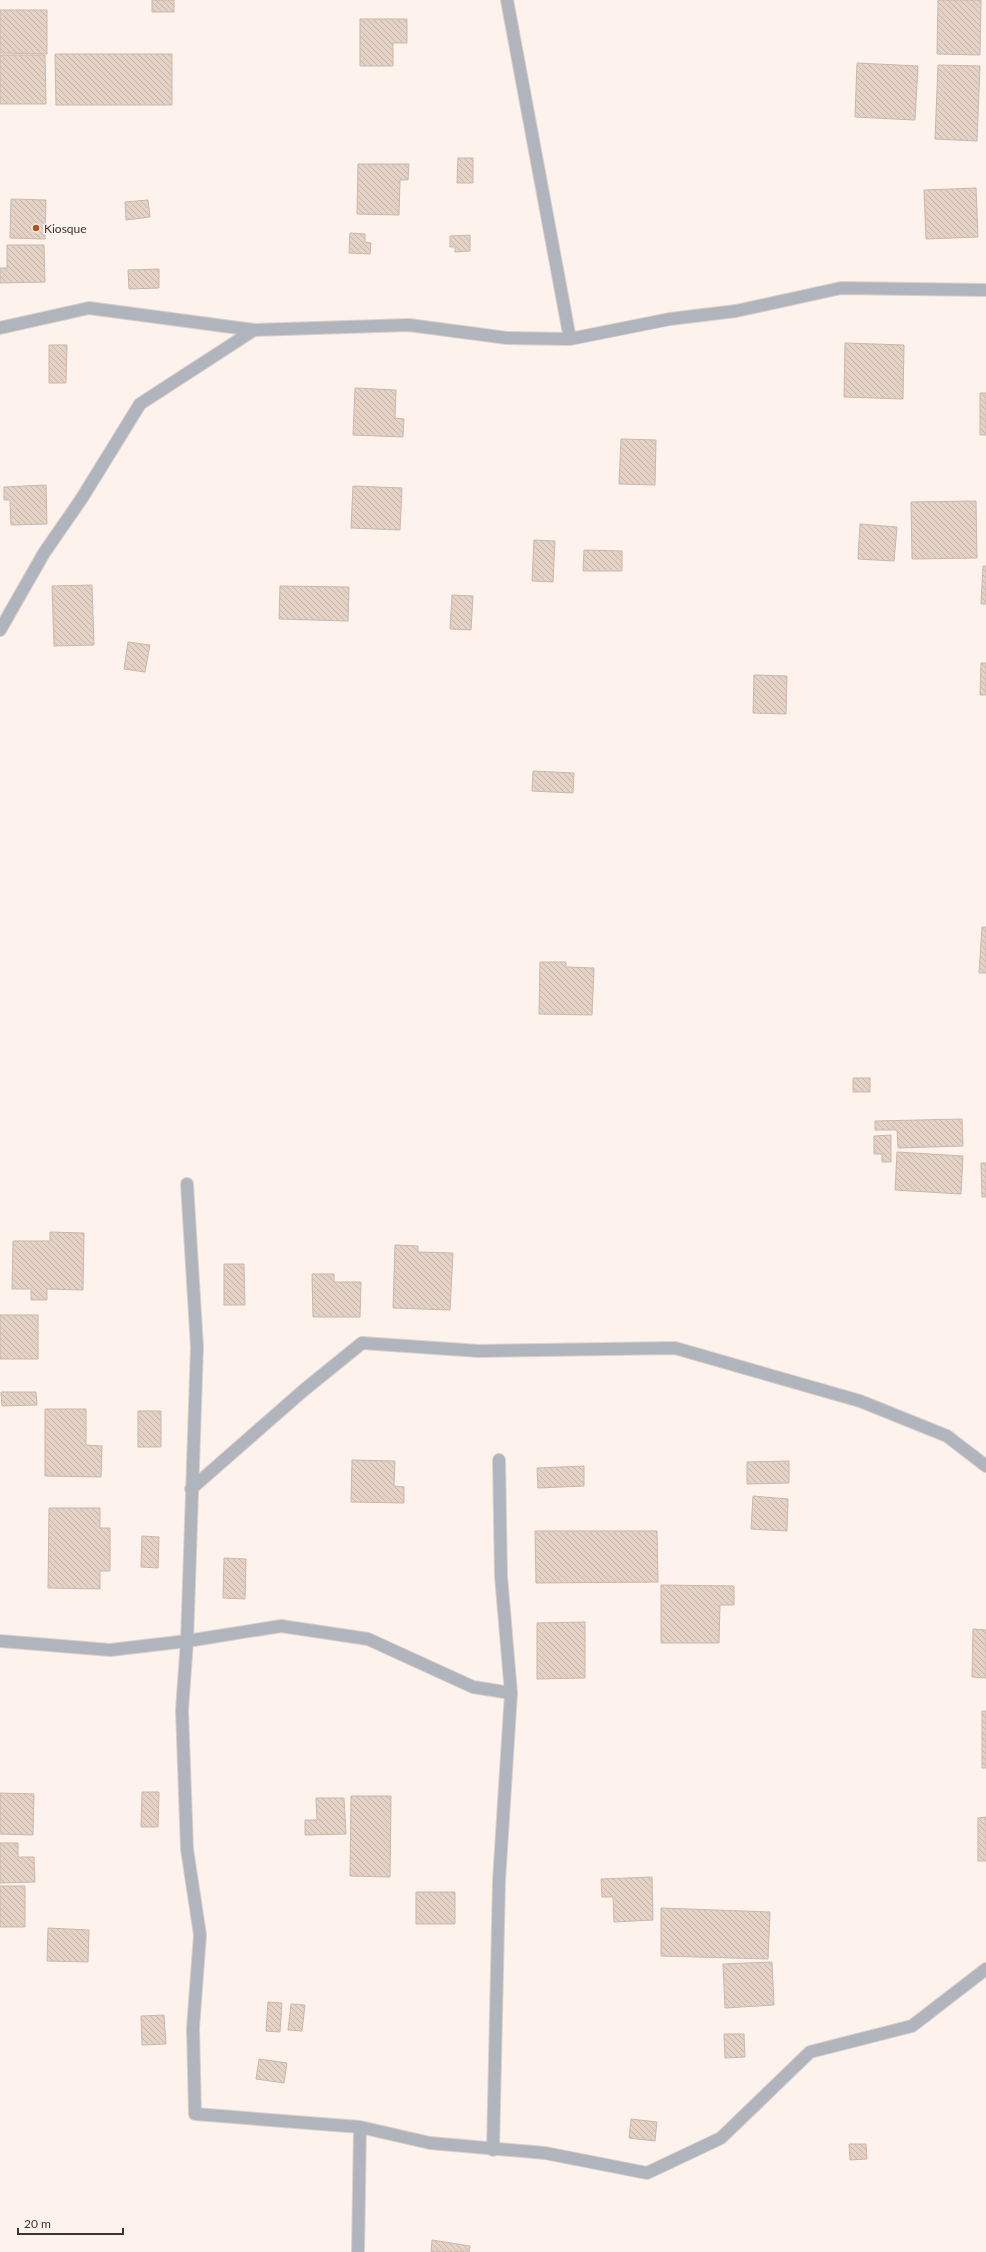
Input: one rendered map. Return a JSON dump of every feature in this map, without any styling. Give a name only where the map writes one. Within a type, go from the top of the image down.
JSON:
[{"type":"street","points":[[507,0],[570,339]]},
{"type":"street","points":[[0,328],[89,308],[254,330],[409,325],[507,338],[570,339],[670,319],[736,311],[841,288],[986,290]]},
{"type":"street","points":[[0,630],[44,553],[82,498],[140,404],[254,330]]},
{"type":"street","points":[[188,1184],[197,1347],[187,1641],[182,1710],[187,1849],[200,1935],[193,2028],[195,2114],[360,2127],[430,2142],[492,2150],[545,2153],[646,2173],[721,2138],[810,2052],[912,2026],[986,1969]]},
{"type":"street","points":[[191,1489],[304,1390],[362,1343],[479,1351],[675,1348],[860,1401],[947,1436],[986,1466]]},
{"type":"street","points":[[492,2150],[499,1881],[511,1693],[501,1576],[499,1460]]},
{"type":"street","points":[[0,1641],[110,1650],[187,1641],[281,1626],[368,1639],[473,1687],[511,1693]]},
{"type":"street","points":[[358,2252],[360,2127]]},
{"type":"building","points":[[152,0],[174,0],[174,12],[152,12]]},
{"type":"building","points":[[938,0],[981,0],[980,55],[937,54]]},
{"type":"building","points":[[0,10],[47,10],[47,54],[0,53]]},
{"type":"building","points":[[360,19],[407,19],[407,43],[393,43],[393,66],[360,66]]},
{"type":"building","points":[[55,54],[172,54],[172,105],[56,105]]},
{"type":"building","points":[[0,55],[45,55],[46,104],[0,104]]},
{"type":"building","points":[[857,63],[918,66],[915,120],[855,117]]},
{"type":"building","points":[[938,65],[980,66],[977,141],[935,139]]},
{"type":"building","points":[[458,158],[473,158],[473,183],[457,183]]},
{"type":"building","points":[[358,164],[409,164],[408,180],[400,180],[399,215],[357,214]]},
{"type":"building","points":[[976,188],[978,237],[926,239],[924,190]]},
{"type":"building","points":[[11,199],[46,200],[45,239],[10,238]]},
{"type":"building","points":[[148,200],[150,217],[126,220],[125,202]]},
{"type":"building","points":[[350,233],[365,234],[365,242],[371,243],[370,254],[349,253]]},
{"type":"building","points":[[470,235],[470,251],[455,252],[455,247],[450,247],[450,236]]},
{"type":"building","points":[[7,245],[44,245],[45,282],[0,283],[0,268],[7,268]]},
{"type":"building","points":[[159,269],[159,288],[129,289],[128,270]]},
{"type":"building","points":[[845,343],[904,345],[903,399],[844,397]]},
{"type":"building","points":[[49,345],[67,345],[66,383],[49,383]]},
{"type":"building","points":[[355,388],[396,390],[395,418],[404,419],[403,437],[353,435]]},
{"type":"building","points":[[980,393],[986,393],[986,435],[980,435]]},
{"type":"building","points":[[621,439],[656,440],[655,485],[619,484]]},
{"type":"building","points":[[46,485],[47,524],[11,525],[10,500],[4,500],[4,487]]},
{"type":"building","points":[[353,486],[402,488],[400,530],[351,528]]},
{"type":"building","points":[[976,501],[977,558],[912,559],[911,502]]},
{"type":"building","points":[[860,524],[897,527],[894,561],[858,559]]},
{"type":"building","points":[[534,540],[555,541],[553,582],[532,581]]},
{"type":"building","points":[[584,550],[622,551],[622,571],[583,571]]},
{"type":"building","points":[[983,566],[986,566],[986,604],[981,604]]},
{"type":"building","points":[[92,585],[94,645],[54,646],[52,586]]},
{"type":"building","points":[[280,586],[349,587],[348,621],[279,619]]},
{"type":"building","points":[[452,595],[473,596],[471,630],[450,629]]},
{"type":"building","points":[[128,642],[150,645],[145,672],[124,669]]},
{"type":"building","points":[[981,663],[986,663],[986,695],[980,695]]},
{"type":"building","points":[[754,675],[787,676],[786,714],[753,713]]},
{"type":"building","points":[[533,771],[574,773],[573,793],[532,791]]},
{"type":"building","points":[[982,927],[986,927],[986,973],[979,973]]},
{"type":"building","points":[[540,962],[566,962],[566,967],[594,968],[592,1015],[539,1014]]},
{"type":"building","points":[[853,1078],[870,1078],[870,1092],[853,1092]]},
{"type":"building","points":[[962,1119],[963,1146],[898,1148],[897,1130],[875,1130],[875,1121]]},
{"type":"building","points":[[891,1135],[891,1162],[882,1162],[882,1154],[874,1154],[874,1136]]},
{"type":"building","points":[[897,1152],[963,1156],[961,1194],[895,1190]]},
{"type":"building","points":[[981,1163],[986,1163],[986,1197],[982,1197]]},
{"type":"building","points":[[50,1232],[84,1233],[83,1290],[47,1289],[47,1300],[31,1300],[31,1289],[12,1289],[13,1241],[50,1241]]},
{"type":"building","points":[[395,1245],[418,1246],[418,1252],[453,1253],[450,1310],[393,1308]]},
{"type":"building","points":[[224,1264],[244,1264],[245,1305],[224,1305]]},
{"type":"building","points":[[312,1274],[334,1274],[334,1282],[361,1282],[360,1317],[313,1317]]},
{"type":"building","points":[[0,1315],[38,1315],[38,1359],[0,1359]]},
{"type":"building","points":[[1,1392],[36,1392],[37,1405],[2,1406]]},
{"type":"building","points":[[45,1409],[86,1409],[86,1445],[102,1446],[101,1477],[45,1476]]},
{"type":"building","points":[[138,1411],[161,1411],[161,1447],[138,1447]]},
{"type":"building","points":[[352,1460],[395,1461],[394,1486],[404,1487],[404,1503],[351,1502]]},
{"type":"building","points":[[789,1461],[789,1483],[747,1484],[747,1462]]},
{"type":"building","points":[[584,1466],[584,1486],[538,1488],[537,1468]]},
{"type":"building","points":[[753,1496],[788,1499],[787,1531],[751,1529]]},
{"type":"building","points":[[49,1508],[100,1508],[100,1528],[110,1528],[110,1571],[100,1571],[100,1589],[48,1588]]},
{"type":"building","points":[[535,1531],[657,1531],[658,1582],[536,1583]]},
{"type":"building","points":[[142,1536],[159,1537],[158,1568],[141,1567]]},
{"type":"building","points":[[224,1558],[246,1559],[245,1599],[223,1598]]},
{"type":"building","points":[[661,1585],[734,1586],[734,1605],[720,1605],[719,1643],[661,1643]]},
{"type":"building","points":[[585,1622],[585,1678],[537,1679],[537,1623]]},
{"type":"building","points":[[973,1629],[986,1630],[986,1678],[972,1677]]},
{"type":"building","points":[[982,1711],[986,1711],[986,1768],[982,1768]]},
{"type":"building","points":[[142,1792],[159,1792],[158,1827],[141,1827]]},
{"type":"building","points":[[0,1793],[34,1794],[33,1835],[0,1834]]},
{"type":"building","points":[[351,1796],[391,1796],[390,1877],[350,1876]]},
{"type":"building","points":[[316,1798],[344,1798],[346,1834],[305,1835],[305,1820],[317,1820]]},
{"type":"building","points":[[986,1817],[986,1861],[978,1861],[978,1818]]},
{"type":"building","points":[[0,1843],[18,1843],[18,1857],[34,1857],[35,1882],[0,1883]]},
{"type":"building","points":[[652,1877],[653,1920],[614,1922],[613,1897],[602,1897],[601,1879]]},
{"type":"building","points":[[0,1886],[25,1886],[25,1927],[0,1927]]},
{"type":"building","points":[[416,1892],[455,1892],[455,1924],[416,1924]]},
{"type":"building","points":[[661,1908],[770,1912],[768,1959],[661,1956]]},
{"type":"building","points":[[48,1928],[89,1930],[88,1962],[47,1961]]},
{"type":"building","points":[[772,1962],[774,2005],[725,2008],[723,1964]]},
{"type":"building","points":[[268,2002],[282,2003],[280,2032],[266,2031]]},
{"type":"building","points":[[291,2004],[305,2005],[302,2031],[288,2030]]},
{"type":"building","points":[[164,2015],[166,2044],[142,2045],[141,2016]]},
{"type":"building","points":[[724,2034],[744,2034],[745,2057],[725,2058]]},
{"type":"building","points":[[259,2059],[287,2063],[284,2083],[256,2079]]},
{"type":"building","points":[[631,2119],[657,2122],[655,2141],[629,2138]]},
{"type":"building","points":[[849,2144],[866,2144],[867,2159],[850,2160]]},
{"type":"building","points":[[432,2240],[470,2246],[469,2252],[431,2252]]},
{"type":"place","name":"Kiosque","points":[[36,228]]}]
